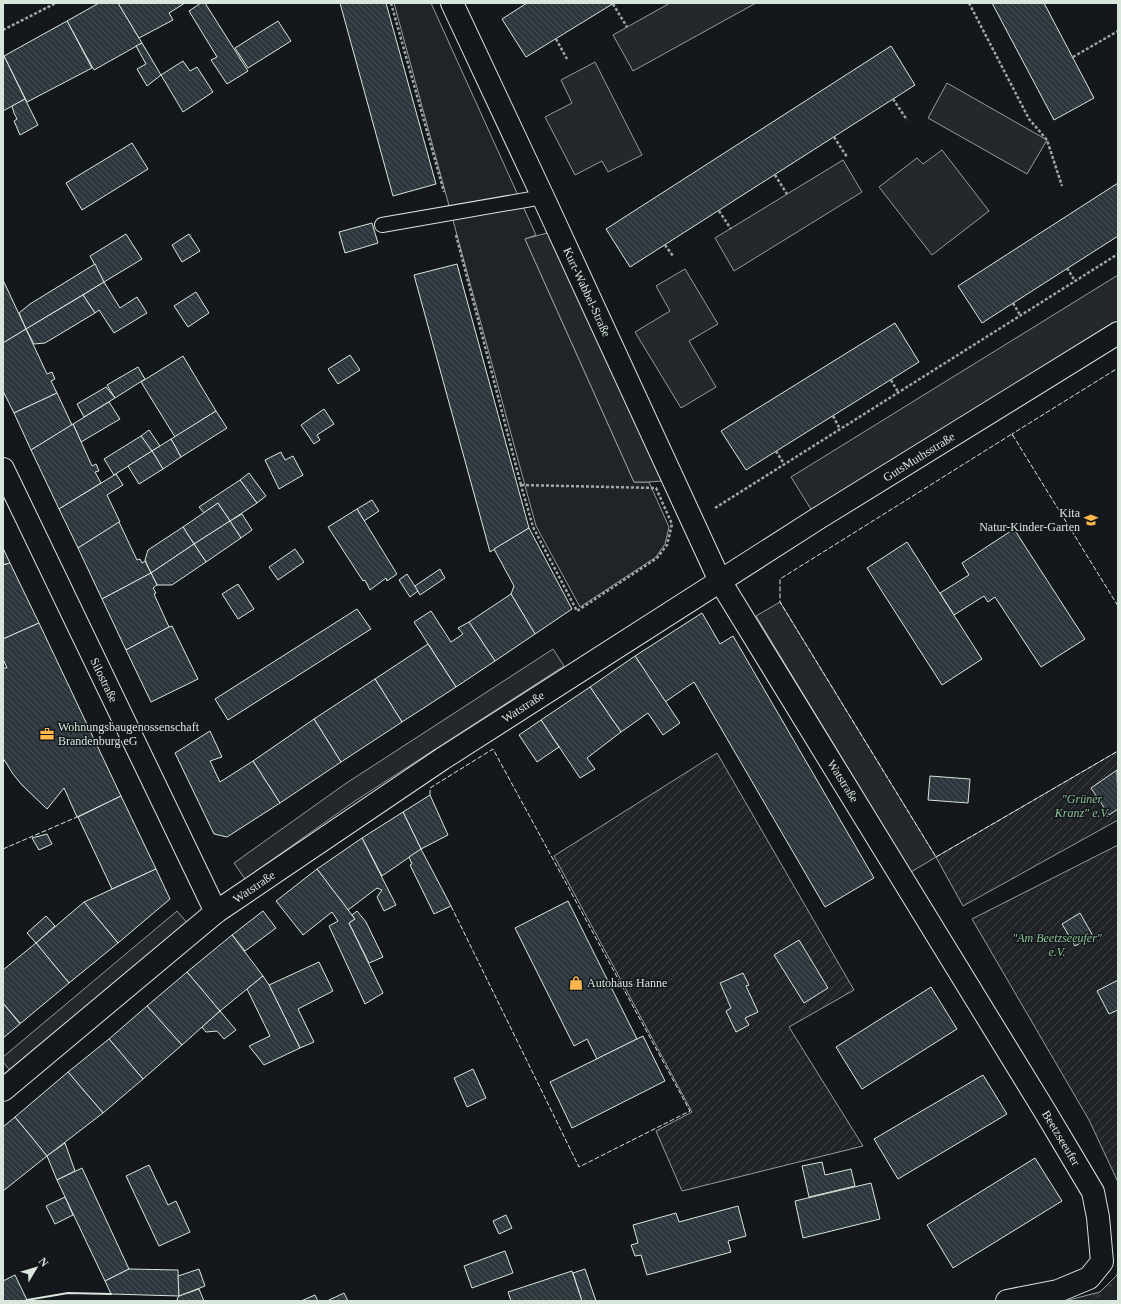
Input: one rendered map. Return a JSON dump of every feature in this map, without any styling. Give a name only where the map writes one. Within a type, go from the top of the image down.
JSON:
[{"type":"street","name":"Kurt-Wabbel-Straße","points":[[452,3],[543,197],[683,523],[720,581]]},
{"type":"street","name":"GutsMuthsstraße","points":[[720,581],[1118,333]]},
{"type":"street","name":"Silostraße","points":[[3,469],[216,912]]},
{"type":"street","name":"Watstraße","points":[[3,1090],[216,912],[442,759],[720,581],[936,934]]},
{"type":"street","name":"Beetzseeufer","points":[[936,934],[1046,1112],[1093,1192],[1102,1262],[1090,1278],[1058,1291],[1007,1301]]},
{"type":"lane","points":[[382,225],[543,197]]},
{"type":"path","points":[[3,30],[56,3]]},
{"type":"path","points":[[391,3],[450,214],[533,527],[577,611],[657,558],[683,523],[784,464],[1118,254]]},
{"type":"path","points":[[969,3],[1030,119],[1047,140],[1062,186]]},
{"type":"path","points":[[613,4],[627,27]]},
{"type":"path","points":[[1073,57],[1118,31]]},
{"type":"path","points":[[556,39],[567,59]]},
{"type":"path","points":[[893,99],[907,120]]},
{"type":"path","points":[[834,137],[847,157]]},
{"type":"path","points":[[775,175],[787,194]]},
{"type":"path","points":[[719,210],[731,229]]},
{"type":"path","points":[[666,245],[673,256]]},
{"type":"path","points":[[1067,268],[1075,281]]},
{"type":"path","points":[[1012,303],[1020,315]]},
{"type":"path","points":[[891,380],[898,392]]},
{"type":"path","points":[[832,416],[840,429]]},
{"type":"path","points":[[776,451],[784,464]]},
{"type":"path","points":[[521,484],[656,488],[683,523]]},
{"type":"green space","points":[[394,3],[431,3],[536,235],[525,239],[634,482],[649,482],[669,527],[665,544],[656,557],[580,607],[536,526]]},
{"type":"green space","name":"\"Grüner Kranz\" e.V.","points":[[1118,751],[1118,820],[963,906],[936,857]]},
{"type":"green space","points":[[717,753],[854,990],[789,1027],[863,1146],[682,1191],[656,1131],[692,1112],[554,856]]},
{"type":"green space","name":"\"Am Beetzseeufer\" e.V.","points":[[1118,845],[1118,1182],[1089,1120],[972,919]]},
{"type":"green space","points":[[1118,1269],[1118,1301],[1065,1301],[1100,1292],[1117,1275]]},
{"type":"shaded area","points":[[670,3],[756,3],[633,71],[613,35]]},
{"type":"shaded area","points":[[595,62],[642,155],[608,172],[602,161],[575,175],[545,117],[572,103],[561,80]]},
{"type":"shaded area","points":[[947,83],[1047,140],[1027,174],[928,118]]},
{"type":"shaded area","points":[[942,150],[989,211],[932,255],[879,187],[917,158],[923,164]]},
{"type":"shaded area","points":[[843,160],[862,192],[734,271],[715,238]]},
{"type":"shaded area","points":[[558,230],[674,480],[634,482],[525,239]]},
{"type":"shaded area","points":[[685,269],[718,324],[689,341],[716,387],[681,408],[635,332],[670,311],[656,286]]},
{"type":"shaded area","points":[[1118,275],[1118,333],[817,519],[791,477]]},
{"type":"shaded area","points":[[780,602],[936,857],[911,872],[756,616]]},
{"type":"shaded area","points":[[553,649],[564,666],[355,801],[245,879],[234,863],[345,784]]},
{"type":"shaded area","points":[[177,911],[189,925],[13,1074],[3,1062],[3,1057]]},
{"type":"building","points":[[99,3],[118,3],[142,43],[94,70],[67,21]]},
{"type":"building","points":[[118,3],[185,3],[169,13],[173,20],[139,38]]},
{"type":"building","points":[[201,3],[205,3],[248,71],[227,84],[211,60],[217,57],[189,11]]},
{"type":"building","points":[[340,3],[386,3],[436,184],[393,196]]},
{"type":"building","points":[[527,3],[614,3],[526,57],[502,19]]},
{"type":"building","points":[[992,3],[1044,3],[1094,98],[1054,120]]},
{"type":"building","points":[[67,21],[92,68],[27,102],[4,56]]},
{"type":"building","points":[[278,21],[291,41],[248,68],[235,48]]},
{"type":"building","points":[[142,43],[161,75],[147,86],[137,69],[146,64],[136,46]]},
{"type":"building","points":[[891,46],[915,85],[630,267],[606,229]]},
{"type":"building","points":[[3,56],[25,99],[3,111]]},
{"type":"building","points":[[183,61],[190,71],[197,67],[213,92],[183,112],[161,75]]},
{"type":"building","points":[[25,99],[38,125],[20,135],[14,121],[17,119],[12,106]]},
{"type":"building","points":[[132,143],[148,169],[82,210],[66,183]]},
{"type":"building","points":[[1118,183],[1118,236],[982,323],[958,286]]},
{"type":"building","points":[[372,223],[378,243],[345,253],[339,232]]},
{"type":"building","points":[[126,234],[142,259],[104,282],[90,256]]},
{"type":"building","points":[[189,234],[200,251],[182,262],[172,245]]},
{"type":"building","points":[[95,264],[104,282],[26,329],[19,313],[30,304]]},
{"type":"building","points":[[457,264],[529,528],[490,552],[414,275]]},
{"type":"building","points":[[3,280],[26,329],[3,343]]},
{"type":"building","points":[[104,282],[120,308],[137,297],[147,313],[114,333],[99,310],[95,313],[83,295]]},
{"type":"building","points":[[196,292],[209,313],[188,327],[174,306]]},
{"type":"building","points":[[83,295],[95,313],[45,343],[34,344],[26,329]]},
{"type":"building","points":[[895,323],[919,362],[746,470],[721,431]]},
{"type":"building","points":[[26,329],[47,374],[52,372],[55,379],[51,381],[57,393],[14,413],[3,391],[3,343]]},
{"type":"building","points":[[350,355],[360,370],[338,384],[328,369]]},
{"type":"building","points":[[183,356],[216,411],[175,437],[141,382]]},
{"type":"building","points":[[138,367],[145,379],[115,398],[107,385]]},
{"type":"building","points":[[106,387],[115,398],[84,417],[77,404]]},
{"type":"building","points":[[57,393],[72,425],[31,450],[14,413]]},
{"type":"building","points":[[109,402],[120,419],[81,442],[73,424]]},
{"type":"building","points":[[324,409],[334,424],[317,435],[320,440],[314,444],[301,425]]},
{"type":"building","points":[[216,411],[227,428],[181,457],[171,439]]},
{"type":"building","points":[[73,424],[92,466],[96,464],[99,471],[95,472],[101,483],[59,509],[31,450]]},
{"type":"building","points":[[149,430],[160,446],[152,451],[141,436]]},
{"type":"building","points":[[141,436],[152,451],[114,475],[104,459]]},
{"type":"building","points":[[171,439],[181,457],[163,469],[152,451]]},
{"type":"building","points":[[152,451],[163,469],[139,484],[128,466]]},
{"type":"building","points":[[281,452],[285,460],[293,456],[303,475],[279,489],[265,460]]},
{"type":"building","points":[[249,473],[266,496],[257,503],[240,480]]},
{"type":"building","points":[[116,474],[123,485],[107,495],[120,522],[78,548],[59,509]]},
{"type":"building","points":[[240,480],[257,503],[230,521],[218,503],[204,513],[199,507]]},
{"type":"building","points":[[372,500],[379,511],[364,521],[357,509]]},
{"type":"building","points":[[218,503],[230,521],[194,544],[183,527]]},
{"type":"building","points":[[357,509],[397,574],[387,581],[386,578],[370,590],[365,580],[363,581],[328,527]]},
{"type":"building","points":[[242,514],[252,530],[241,538],[230,521]]},
{"type":"building","points":[[230,521],[241,538],[206,562],[194,544]]},
{"type":"building","points":[[119,522],[137,560],[140,559],[142,563],[145,561],[151,573],[102,599],[78,548]]},
{"type":"building","points":[[183,527],[194,544],[151,573],[145,560],[148,550]]},
{"type":"building","points":[[529,528],[572,609],[535,634],[511,594],[514,586],[494,549]]},
{"type":"building","points":[[1014,529],[1085,639],[1041,667],[995,597],[988,602],[984,596],[954,615],[940,593],[969,575],[962,563]]},
{"type":"building","points":[[907,542],[982,659],[942,685],[867,568]]},
{"type":"building","points":[[194,544],[206,562],[172,585],[157,585],[151,573]]},
{"type":"building","points":[[3,548],[10,563],[3,565]]},
{"type":"building","points":[[295,549],[304,562],[278,580],[269,567]]},
{"type":"building","points":[[10,563],[39,623],[3,639],[3,565]]},
{"type":"building","points":[[440,569],[445,578],[420,595],[415,586]]},
{"type":"building","points":[[151,573],[157,585],[153,588],[156,593],[154,594],[169,627],[126,650],[102,599]]},
{"type":"building","points":[[407,574],[418,591],[410,597],[399,580]]},
{"type":"building","points":[[238,584],[254,609],[238,619],[222,594]]},
{"type":"building","points":[[511,594],[535,634],[495,661],[469,622]]},
{"type":"building","points":[[357,609],[371,629],[228,720],[215,699]]},
{"type":"building","points":[[431,611],[451,642],[463,634],[458,628],[469,622],[495,661],[456,687],[414,622]]},
{"type":"building","points":[[702,613],[720,644],[733,636],[874,878],[825,907],[694,682],[665,702],[635,656]]},
{"type":"building","name":"Wohnungsbaugenossenschaft Brandenburg eG","points":[[39,623],[121,796],[77,817],[64,788],[47,809],[21,784],[3,758],[3,668],[7,668],[3,659],[3,639]]},
{"type":"building","points":[[172,626],[198,679],[151,702],[126,650]]},
{"type":"building","points":[[428,644],[456,687],[402,722],[375,679]]},
{"type":"building","points":[[635,656],[680,723],[663,735],[648,713],[621,732],[590,687]]},
{"type":"building","points":[[375,679],[402,722],[341,762],[314,719]]},
{"type":"building","points":[[590,687],[621,732],[587,758],[595,769],[580,778],[541,720]]},
{"type":"building","points":[[314,719],[341,762],[280,803],[253,761]]},
{"type":"building","points":[[541,720],[559,747],[537,762],[519,735]]},
{"type":"building","points":[[210,731],[222,757],[210,761],[220,782],[253,761],[280,803],[227,837],[214,834],[175,753]]},
{"type":"building","points":[[1117,770],[1118,809],[1109,815],[1091,788]]},
{"type":"building","points":[[930,776],[970,779],[968,803],[928,800]]},
{"type":"building","points":[[430,795],[448,835],[421,849],[403,812]]},
{"type":"building","points":[[121,796],[156,869],[112,889],[78,817]]},
{"type":"building","points":[[403,812],[421,849],[382,876],[362,838]]},
{"type":"building","points":[[47,834],[52,844],[39,850],[32,838]]},
{"type":"building","points":[[362,838],[396,905],[384,911],[377,897],[382,890],[377,888],[348,910],[317,869]]},
{"type":"building","points":[[421,849],[451,906],[434,914],[410,865],[412,864],[409,857]]},
{"type":"building","points":[[156,869],[170,899],[118,943],[84,902]]},
{"type":"building","points":[[317,869],[355,919],[349,923],[383,993],[365,1004],[329,926],[338,921],[332,912],[303,935],[276,901]]},
{"type":"building","name":"Autohaus Hanne","points":[[568,901],[637,1039],[597,1059],[587,1039],[574,1046],[515,928]]},
{"type":"building","points":[[84,902],[118,943],[69,983],[36,943]]},
{"type":"building","points":[[263,911],[276,928],[245,951],[232,935]]},
{"type":"building","points":[[357,911],[366,922],[383,957],[369,963],[349,923],[355,919],[352,915]]},
{"type":"building","points":[[1080,913],[1093,936],[1075,946],[1062,924]]},
{"type":"building","points":[[46,916],[55,926],[36,943],[27,933]]},
{"type":"building","points":[[232,935],[263,976],[220,1011],[187,972]]},
{"type":"building","points":[[799,940],[828,988],[804,1003],[774,955]]},
{"type":"building","points":[[36,943],[69,983],[20,1023],[3,1003],[3,970]]},
{"type":"building","points":[[319,962],[333,991],[298,1009],[314,1042],[300,1048],[269,985]]},
{"type":"building","points":[[187,972],[220,1011],[182,1045],[147,1006]]},
{"type":"building","points":[[743,973],[749,985],[746,986],[758,1012],[745,1018],[749,1025],[736,1032],[726,1011],[731,1008],[720,983]]},
{"type":"building","points":[[263,976],[269,985],[300,1048],[264,1065],[249,1046],[270,1036],[247,989]]},
{"type":"building","points":[[1118,980],[1118,1010],[1109,1014],[1097,991]]},
{"type":"building","points":[[931,987],[957,1029],[862,1089],[836,1047]]},
{"type":"building","points":[[3,1003],[20,1024],[3,1038]]},
{"type":"building","points":[[147,1006],[182,1045],[143,1079],[109,1039]]},
{"type":"building","points":[[220,1011],[236,1030],[224,1039],[217,1031],[206,1032],[202,1027]]},
{"type":"building","points":[[643,1036],[665,1081],[572,1128],[550,1082]]},
{"type":"building","points":[[109,1039],[143,1079],[103,1113],[68,1072]]},
{"type":"building","points":[[473,1069],[486,1098],[467,1107],[454,1078]]},
{"type":"building","points":[[68,1072],[103,1113],[47,1156],[15,1117]]},
{"type":"building","points":[[983,1075],[1007,1114],[898,1179],[874,1139]]},
{"type":"building","points":[[15,1117],[47,1156],[3,1191],[3,1127]]},
{"type":"building","points":[[65,1143],[75,1171],[57,1180],[47,1156]]},
{"type":"building","points":[[1035,1158],[1062,1201],[953,1268],[927,1225]]},
{"type":"building","points":[[822,1162],[825,1175],[851,1169],[855,1186],[809,1197],[802,1166]]},
{"type":"building","points":[[149,1165],[168,1205],[176,1201],[190,1232],[159,1246],[126,1176]]},
{"type":"building","points":[[82,1168],[129,1269],[105,1281],[57,1180]]},
{"type":"building","points":[[871,1183],[880,1219],[803,1238],[795,1201]]},
{"type":"building","points":[[65,1197],[73,1215],[55,1224],[46,1206]]},
{"type":"building","points":[[738,1206],[746,1236],[728,1241],[731,1252],[647,1275],[641,1255],[635,1256],[631,1245],[638,1243],[633,1225],[676,1213],[679,1222]]},
{"type":"building","points":[[506,1215],[512,1228],[499,1234],[493,1221]]},
{"type":"building","points":[[505,1251],[513,1273],[472,1288],[464,1266]]},
{"type":"building","points":[[129,1269],[178,1270],[179,1296],[111,1294],[105,1281]]},
{"type":"building","points":[[199,1269],[205,1286],[179,1296],[178,1276]]},
{"type":"building","points":[[585,1269],[596,1301],[582,1301],[573,1273]]},
{"type":"building","points":[[572,1271],[582,1301],[511,1301],[508,1292]]},
{"type":"building","points":[[15,1275],[27,1300],[3,1301],[3,1281]]},
{"type":"building","points":[[199,1289],[204,1301],[178,1301],[177,1299],[179,1296]]},
{"type":"building","points":[[344,1293],[348,1301],[327,1301]]},
{"type":"building","points":[[315,1295],[318,1301],[301,1301]]},
{"type":"fence","points":[[1013,436],[1012,434],[1118,368]]},
{"type":"fence","points":[[1118,606],[1012,434],[780,579],[780,602],[936,857],[1118,751]]},
{"type":"fence","points":[[430,795],[430,788],[493,749],[690,1111],[579,1167],[451,906]]},
{"type":"fence","points":[[3,849],[77,817]]},
{"type":"wall","points":[[27,1300],[68,1293],[111,1294]]},
{"type":"place","name":"Kita Natur-Kinder-Garten","points":[[1091,520]]},
{"type":"place","name":"Wohnungsbaugenossenschaft Brandenburg eG","points":[[47,734]]},
{"type":"place","name":"Autohaus Hanne","points":[[576,983]]}]
